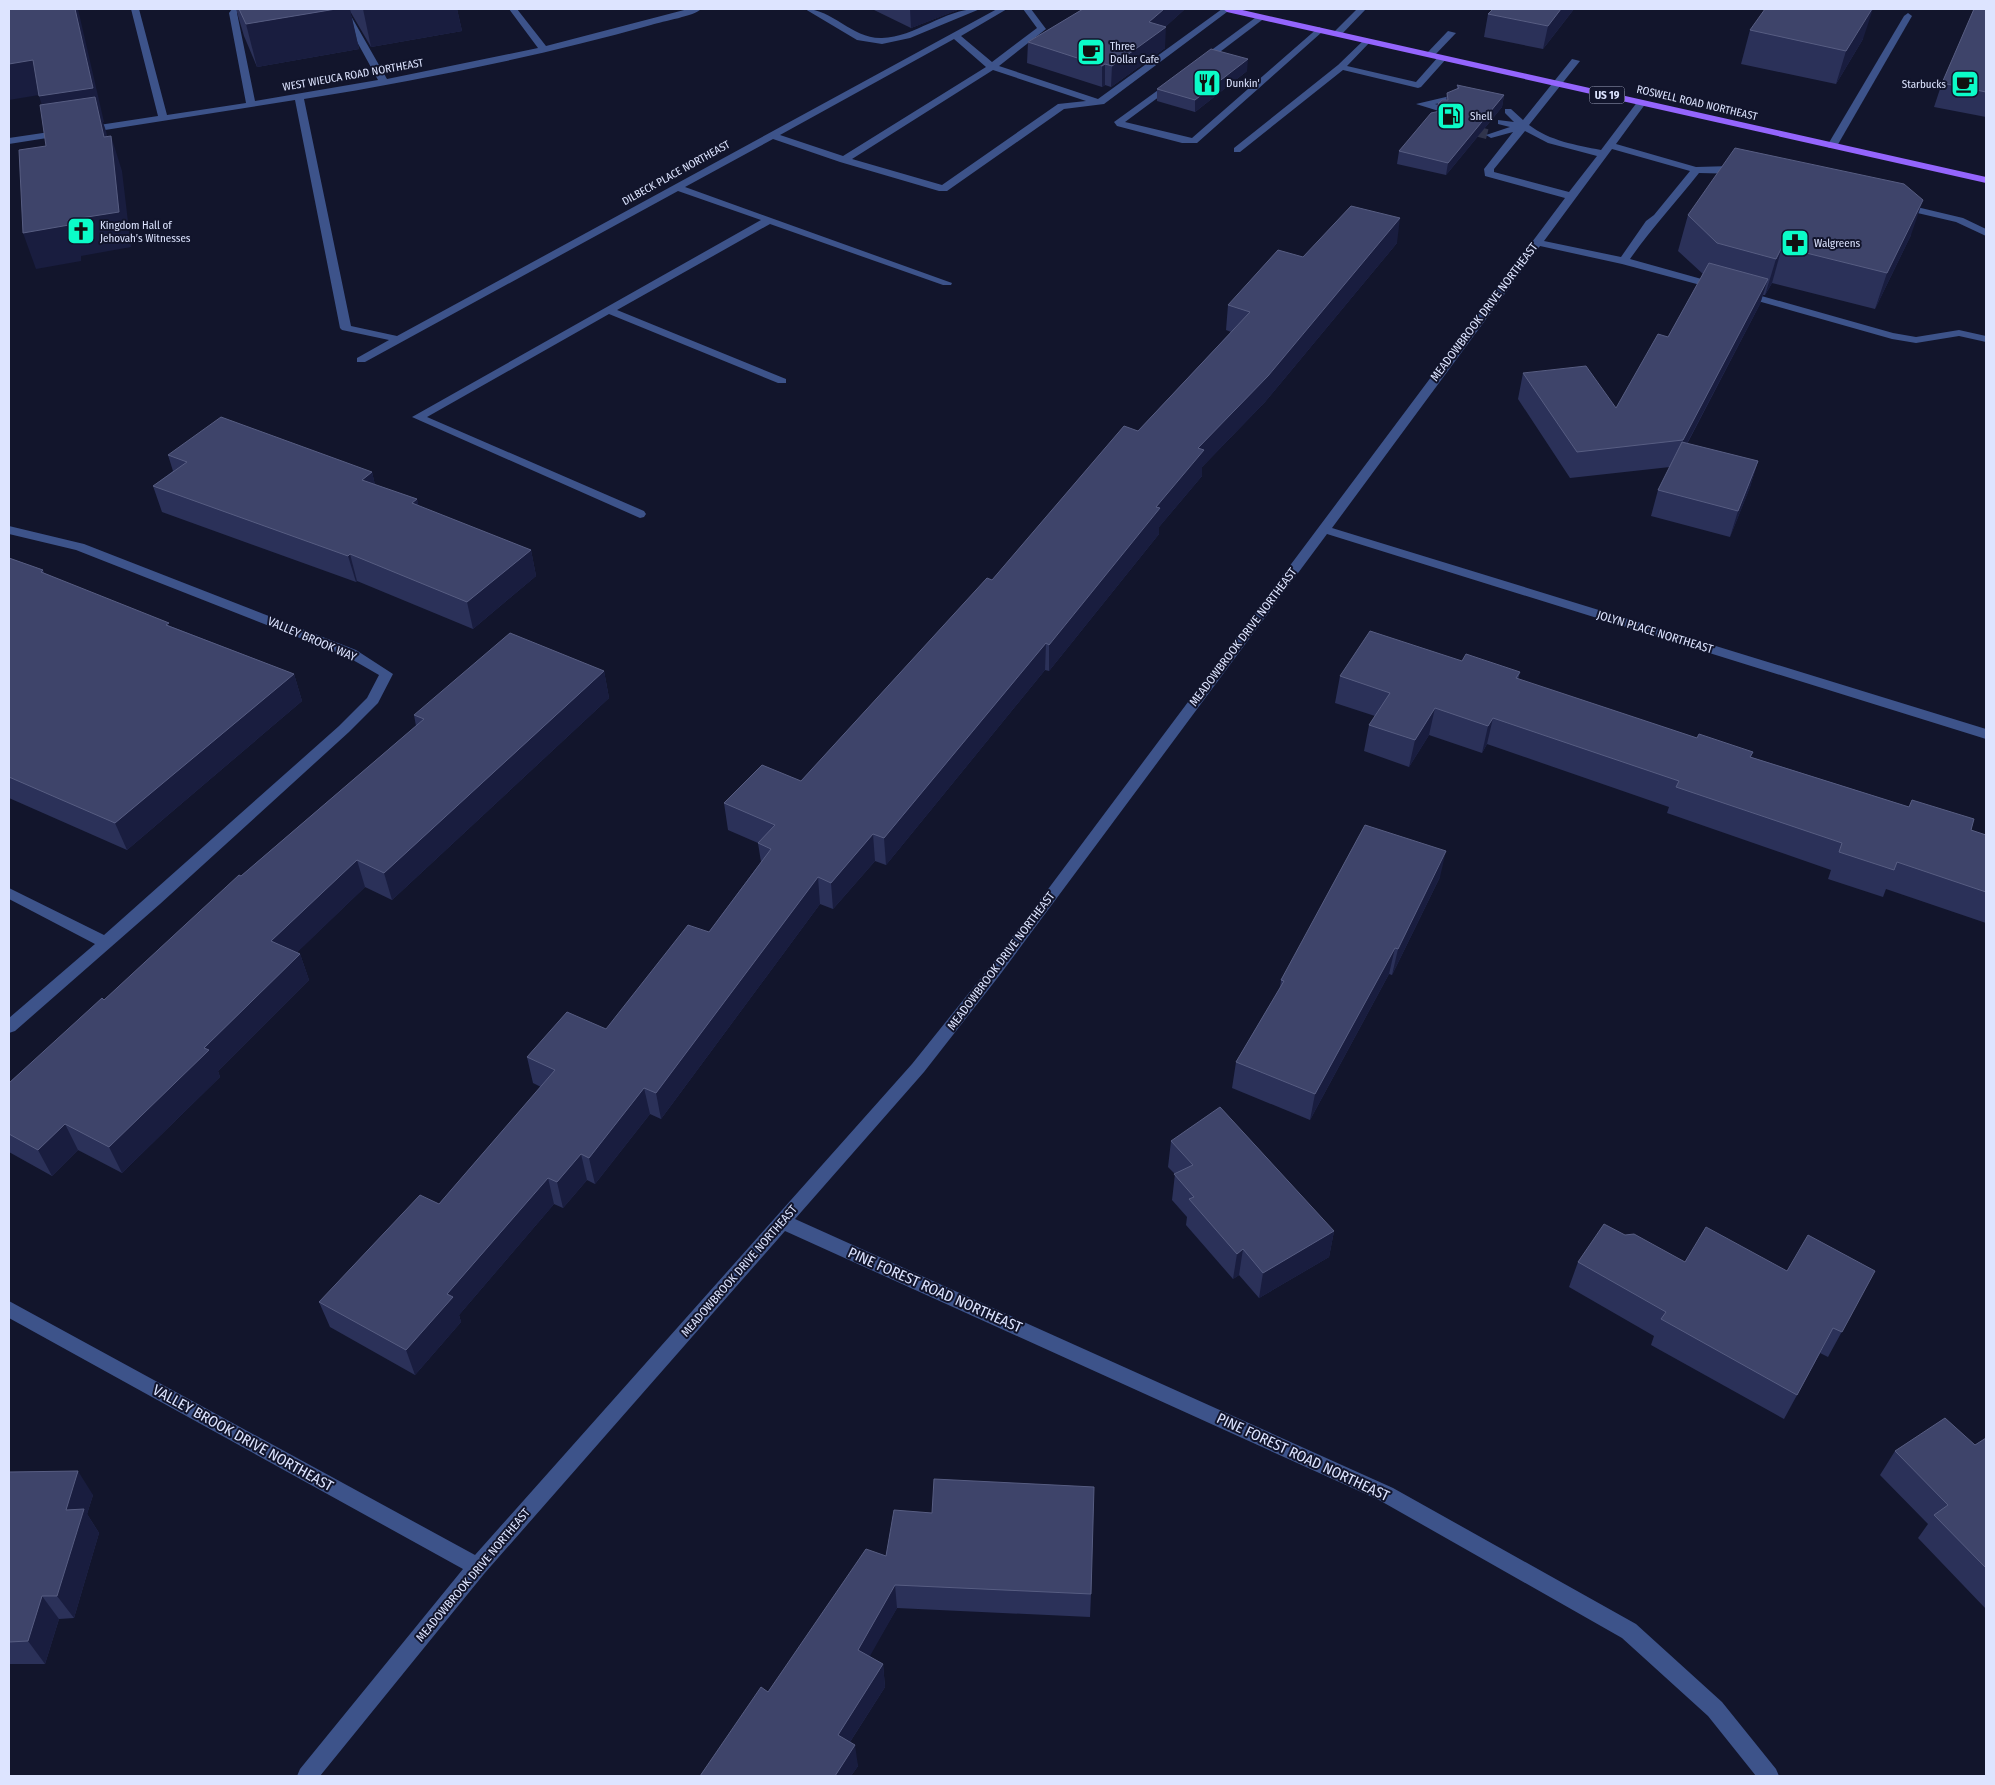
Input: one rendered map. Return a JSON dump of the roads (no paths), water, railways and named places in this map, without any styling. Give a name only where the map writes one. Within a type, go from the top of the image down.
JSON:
[{"type":"main road","name":"ROSWELL ROAD NORTHEAST","points":[[1227,9],[1986,180]]},
{"type":"street","points":[[135,9],[163,118]]},
{"type":"street","points":[[236,9],[233,13],[251,104]]},
{"type":"street","points":[[343,9],[384,82]]},
{"type":"street","points":[[513,9],[544,49]]},
{"type":"street","points":[[657,9],[666,17]]},
{"type":"street","name":"WEST WIEUCA ROAD NORTHEAST","points":[[9,142],[384,82],[544,49],[697,9]]},
{"type":"street","points":[[809,9],[860,38],[882,41],[907,36],[976,9]]},
{"type":"street","name":"DILBECK PLACE NORTHEAST","points":[[361,360],[1003,9]]},
{"type":"street","points":[[844,160],[992,67],[1042,29],[1027,9]]},
{"type":"street","points":[[772,134],[844,160],[943,190],[1061,106],[1102,102],[1227,9]]},
{"type":"street","points":[[1337,34],[1362,9]]},
{"type":"street","points":[[1832,146],[1908,16]]},
{"type":"street","points":[[1262,18],[1119,122],[1120,124],[1182,140],[1194,140],[1319,30]]},
{"type":"street","points":[[1430,55],[1451,33]]},
{"type":"street","points":[[955,35],[992,67],[1102,102]]},
{"type":"street","points":[[1237,150],[1341,68],[1366,41]]},
{"type":"street","points":[[1418,85],[1442,58]]},
{"type":"street","points":[[1571,196],[1489,174],[1489,169],[1575,60]]},
{"type":"street","points":[[1341,68],[1418,85]]},
{"type":"street","points":[[1418,85],[1421,104],[1429,116]]},
{"type":"street","points":[[299,96],[346,328],[398,339]]},
{"type":"street","points":[[1421,104],[1450,99]]},
{"type":"street","name":"MEADOWBROOK DRIVE NORTHEAST","points":[[307,1776],[477,1567],[918,1068],[994,972],[1640,103]]},
{"type":"street","points":[[1421,104],[1442,109]]},
{"type":"street","points":[[1508,111],[1522,127]]},
{"type":"street","points":[[1501,122],[1522,127],[1550,142],[1602,154]]},
{"type":"street","points":[[1491,135],[1522,127]]},
{"type":"street","points":[[1609,145],[1696,170],[1731,169],[1750,173]]},
{"type":"street","points":[[1624,260],[1650,223],[1658,217],[1696,170]]},
{"type":"street","points":[[676,187],[947,283]]},
{"type":"street","points":[[1892,205],[1959,220],[1986,233]]},
{"type":"street","points":[[640,514],[418,417],[769,220]]},
{"type":"street","points":[[1536,242],[1624,260],[1892,336],[1916,340],[1959,333],[1986,339]]},
{"type":"street","points":[[608,310],[782,381]]},
{"type":"street","name":"JOLYN PLACE NORTHEAST","points":[[1323,529],[1986,734]]},
{"type":"street","name":"VALLEY BROOK WAY","points":[[9,530],[80,547],[352,653],[386,674],[372,700],[344,729],[106,943],[9,1027]]},
{"type":"street","points":[[9,893],[106,943]]},
{"type":"street","name":"PINE FOREST ROAD NORTHEAST","points":[[783,1222],[1395,1499],[1629,1631],[1715,1709],[1769,1776]]},
{"type":"street","name":"VALLEY BROOK DRIVE NORTHEAST","points":[[9,1309],[477,1567]]},
{"type":"tunnel","points":[[1463,128],[1491,135]]},
{"type":"place","name":"Three Dollar Cafe","points":[[1091,52]]},
{"type":"place","name":"Dunkin'","points":[[1207,83]]},
{"type":"place","name":"Starbucks","points":[[1965,84]]},
{"type":"place","name":"Shell","points":[[1451,116]]},
{"type":"place","name":"Kingdom Hall of Jehovah’s Witnesses","points":[[81,231]]},
{"type":"place","name":"Walgreens","points":[[1795,243]]}]
